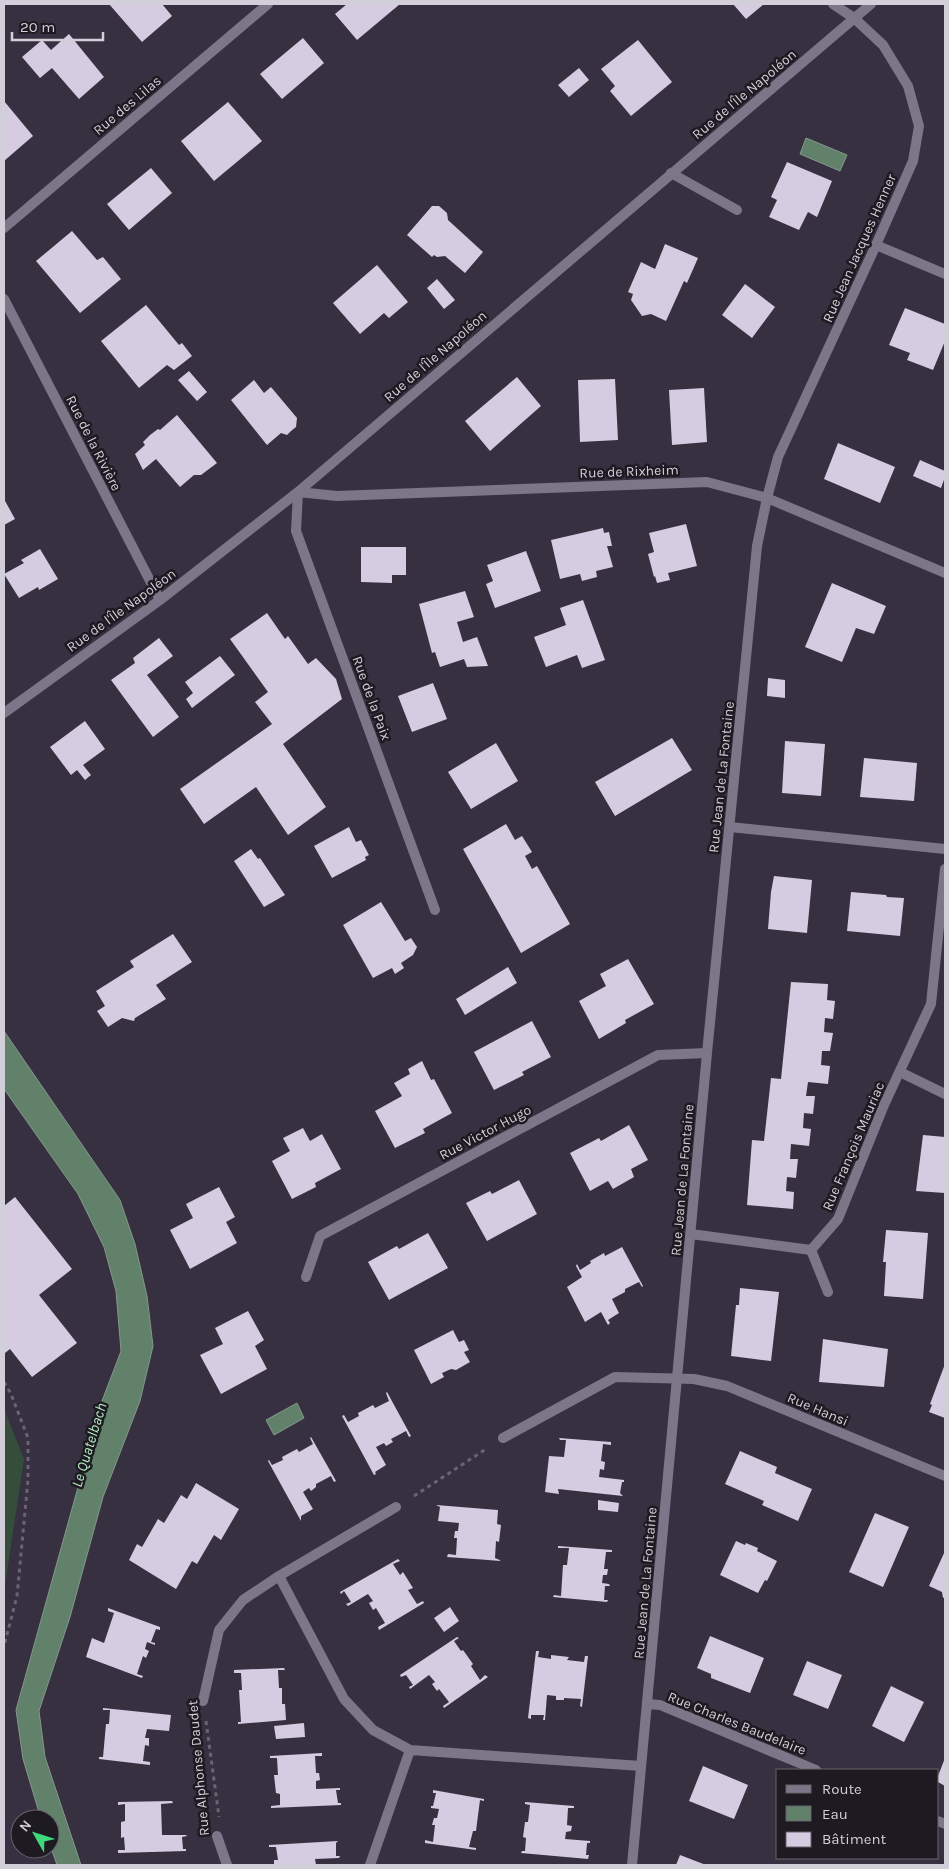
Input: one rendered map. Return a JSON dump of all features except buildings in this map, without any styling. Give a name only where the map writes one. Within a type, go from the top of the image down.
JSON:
[{"type":"street","name":"Rue des Lilas","points":[[4,228],[268,4]]},
{"type":"street","name":"Rue Jean Jacques Henner","points":[[767,498],[781,450],[913,161],[919,126],[908,86],[883,45],[870,31],[833,4]]},
{"type":"street","name":"Rue de l'Île Napoléon","points":[[4,713],[160,600],[298,492],[871,4]]},
{"type":"street","points":[[671,173],[737,210]]},
{"type":"street","points":[[876,245],[945,274]]},
{"type":"street","name":"Rue de la Rivière","points":[[4,299],[160,600]]},
{"type":"street","name":"Rue de Rixheim","points":[[298,492],[337,496],[708,482],[767,498],[945,573]]},
{"type":"street","name":"Rue de la Paix","points":[[298,492],[296,531],[435,910]]},
{"type":"street","name":"Rue Jean de La Fontaine","points":[[632,1865],[707,1053],[757,546],[767,498]]},
{"type":"street","points":[[730,827],[945,849]]},
{"type":"street","name":"Rue François Mauriac","points":[[811,1250],[838,1219],[884,1105],[931,1004],[945,868]]},
{"type":"street","name":"Rue Victor Hugo","points":[[306,1277],[320,1236],[658,1055],[707,1053]]},
{"type":"street","name":"Rue François Mauriac","points":[[900,1072],[945,1094]]},
{"type":"street","points":[[690,1234],[811,1250],[828,1292]]},
{"type":"street","points":[[503,1438],[616,1377],[678,1378]]},
{"type":"street","name":"Rue Hansi","points":[[678,1378],[694,1379],[727,1386],[945,1476]]},
{"type":"street","name":"Rue Alphonse Daudet","points":[[204,1701],[219,1630],[242,1600],[396,1507]]},
{"type":"street","points":[[279,1576],[344,1699],[373,1730],[410,1750],[641,1766]]},
{"type":"street","name":"Rue Charles Baudelaire","points":[[648,1704],[660,1706],[814,1769]]},
{"type":"street","points":[[370,1865],[410,1750]]},
{"type":"street","name":"Rue Alphonse Daudet","points":[[217,1836],[227,1865]]},
{"type":"path","points":[[4,1382],[11,1394],[28,1438],[28,1480],[17,1596],[4,1646]]},
{"type":"path","points":[[396,1507],[503,1438]]},
{"type":"path","name":"Rue Alphonse Daudet","points":[[204,1701],[219,1816],[217,1836]]},
{"type":"shaded area","points":[[4,1409],[24,1459],[4,1592]]},
{"type":"water","points":[[806,138],[847,155],[840,171],[800,154]]},
{"type":"water","points":[[4,1031],[120,1200],[135,1244],[147,1296],[153,1346],[140,1401],[103,1497],[70,1617],[39,1711],[45,1757],[81,1865],[57,1865],[55,1859],[60,1859],[60,1809],[38,1809],[23,1759],[16,1710],[102,1401],[121,1351],[116,1291],[104,1247],[78,1194],[4,1089]]},
{"type":"water","points":[[297,1403],[304,1418],[274,1435],[266,1420]]},
{"type":"water label","name":"Le Quatelbach","points":[[89,1445]]}]
